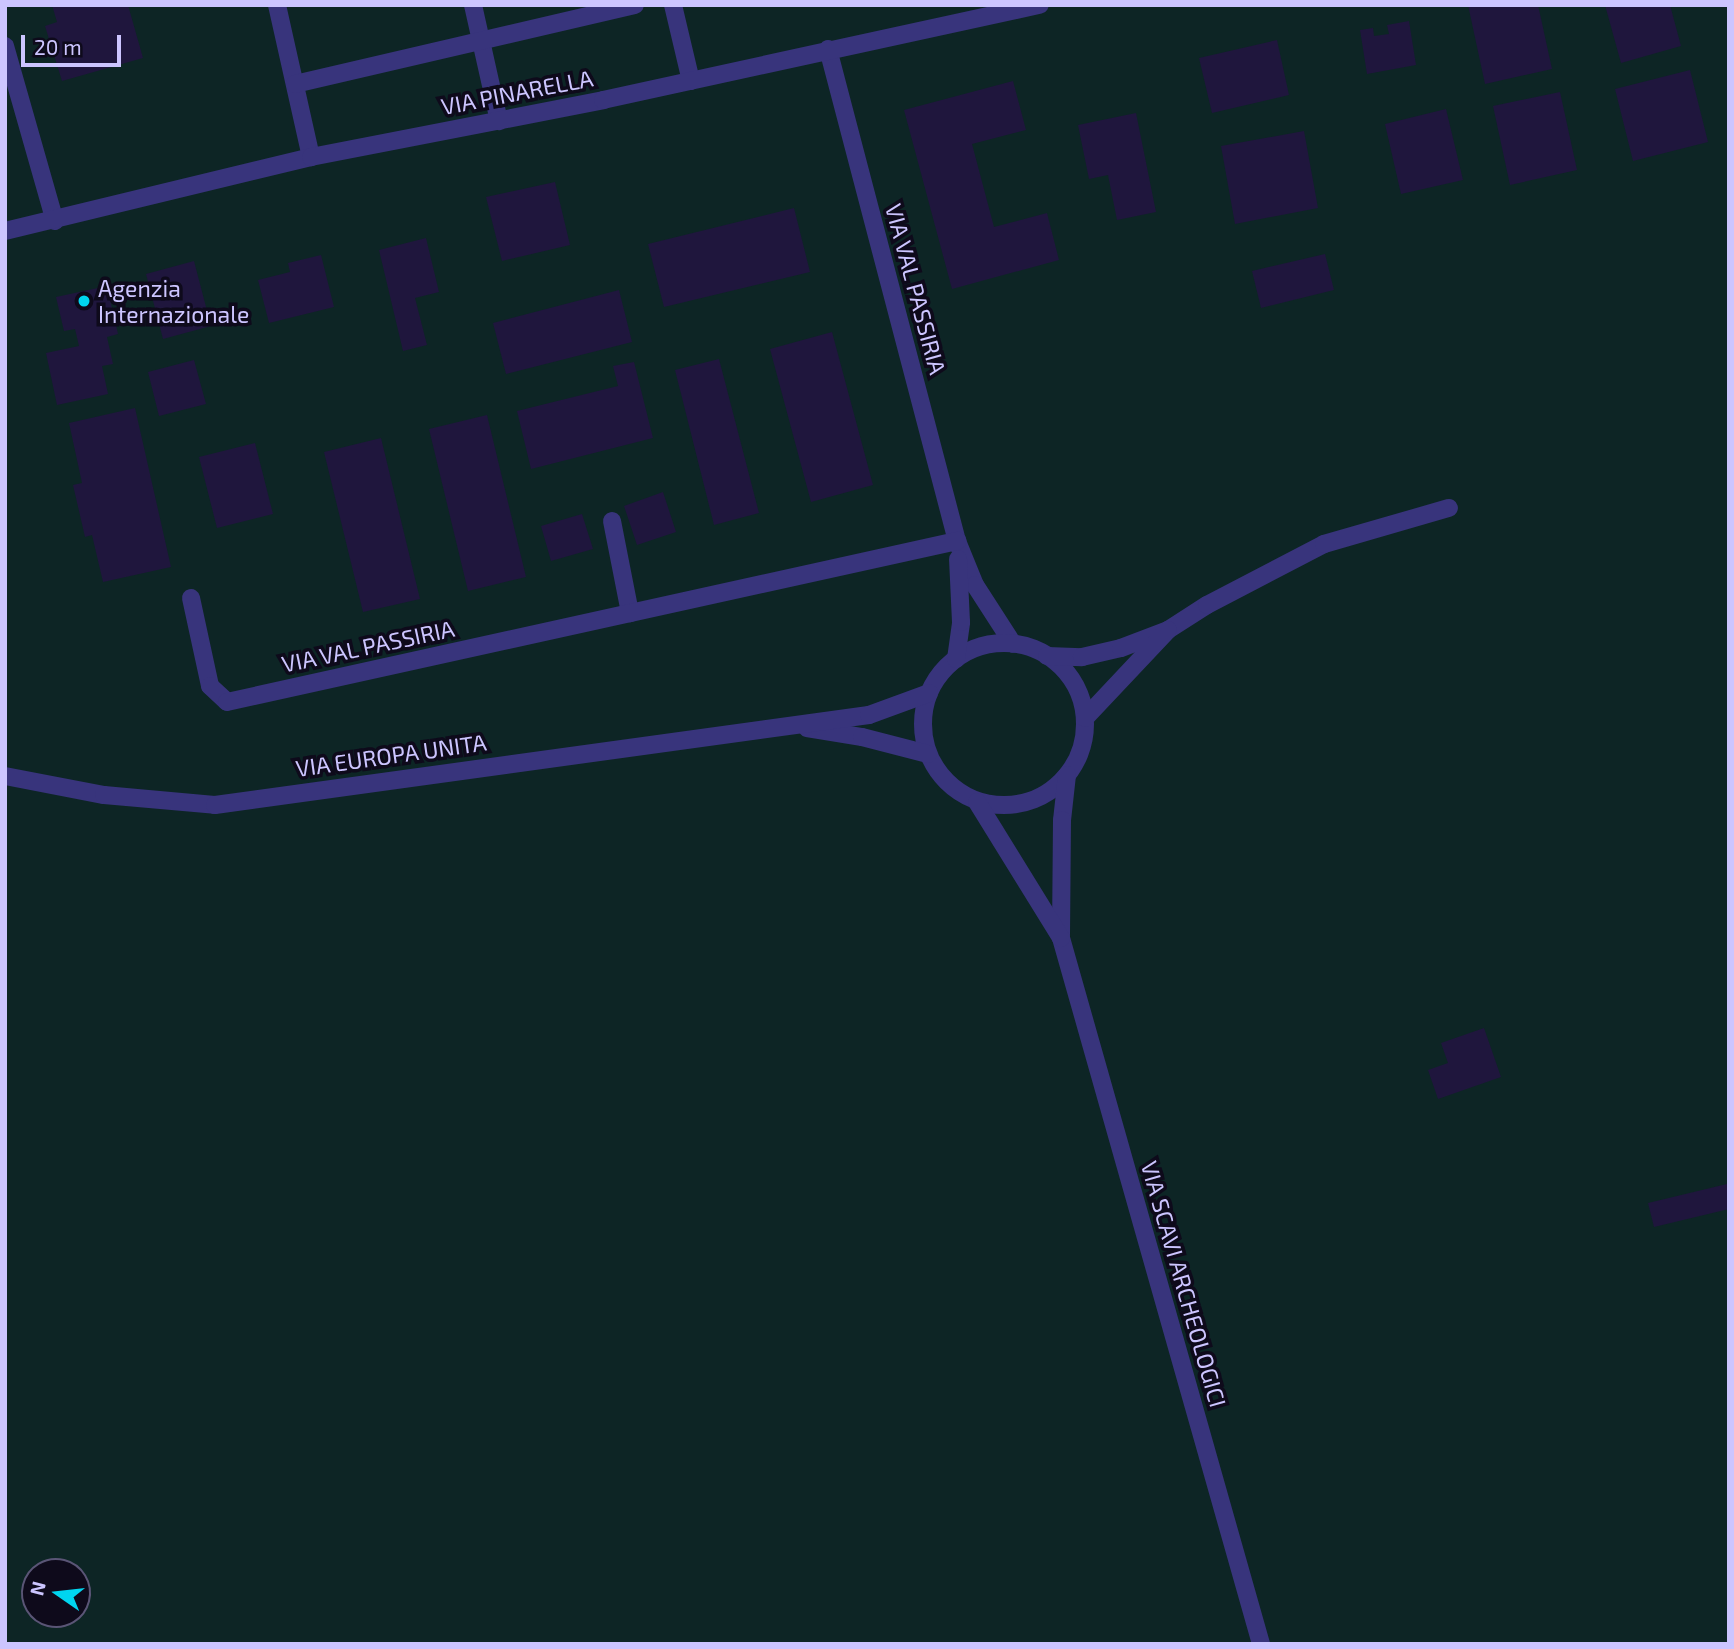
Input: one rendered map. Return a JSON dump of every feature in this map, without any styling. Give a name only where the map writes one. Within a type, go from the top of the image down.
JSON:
[{"type":"street","points":[[277,5],[312,157]]},
{"type":"street","points":[[472,5],[499,121]]},
{"type":"street","points":[[295,84],[635,5]]},
{"type":"street","points":[[673,5],[691,81]]},
{"type":"street","name":"VIA PINARELLA","points":[[5,231],[312,157],[691,81],[828,49],[1040,5]]},
{"type":"street","points":[[5,46],[55,221]]},
{"type":"street","name":"VIA VAL PASSIRIA","points":[[828,49],[957,541],[975,585],[1013,644]]},
{"type":"street","points":[[1048,656],[1073,682],[1085,718],[1084,738],[1078,758],[1067,775],[1049,792],[1026,803],[1001,806],[976,802],[956,791],[939,774],[928,754],[923,734],[923,713],[940,674],[956,659],[974,649],[993,644],[1013,644],[1048,656],[1082,657],[1121,648],[1168,630],[1207,606],[1324,544],[1449,508]]},
{"type":"street","points":[[612,521],[630,613]]},
{"type":"street","name":"VIA VAL PASSIRIA","points":[[191,598],[210,686],[227,702],[957,541]]},
{"type":"street","name":"VIA VAL PASSIRIA","points":[[956,659],[961,622],[957,541]]},
{"type":"street","points":[[1085,718],[1168,630]]},
{"type":"street","name":"VIA EUROPA UNITA","points":[[5,776],[104,795],[215,805],[783,724],[870,715],[929,694]]},
{"type":"street","name":"VIA EUROPA UNITA","points":[[783,724],[862,737],[928,754]]},
{"type":"street","name":"VIA SCAVI ARCHEOLOGICI","points":[[1060,938],[1062,821],[1067,775]]},
{"type":"street","name":"VIA SCAVI ARCHEOLOGICI","points":[[976,802],[1060,938],[1261,1644]]},
{"type":"green space","points":[[5,5],[1729,5],[1729,1644],[5,1644]]},
{"type":"building","points":[[52,5],[128,5],[143,58],[62,81],[45,26],[57,22]]},
{"type":"building","points":[[1468,5],[1538,5],[1552,69],[1485,84]]},
{"type":"building","points":[[1605,5],[1670,5],[1681,46],[1621,63]]},
{"type":"building","points":[[1409,21],[1416,65],[1367,74],[1360,30],[1373,28],[1374,36],[1389,34],[1387,25]]},
{"type":"building","points":[[1277,40],[1289,95],[1212,113],[1199,58]]},
{"type":"building","points":[[1690,70],[1708,142],[1633,161],[1615,89]]},
{"type":"building","points":[[1013,81],[1026,130],[972,144],[994,227],[1047,213],[1059,260],[952,289],[904,110]]},
{"type":"building","points":[[1560,92],[1577,170],[1510,185],[1493,106]]},
{"type":"building","points":[[1446,109],[1463,180],[1401,194],[1385,124]]},
{"type":"building","points":[[1136,113],[1156,212],[1117,220],[1108,175],[1089,179],[1078,125]]},
{"type":"building","points":[[1304,131],[1318,208],[1235,224],[1221,146]]},
{"type":"building","points":[[555,182],[570,245],[502,261],[486,197]]},
{"type":"building","points":[[794,208],[810,272],[664,307],[648,244]]},
{"type":"building","points":[[426,238],[439,292],[415,298],[427,345],[403,351],[379,250]]},
{"type":"building","points":[[1325,254],[1334,290],[1261,308],[1252,271]]},
{"type":"building","points":[[321,255],[334,307],[269,323],[258,280],[290,272],[288,263]]},
{"type":"building","points":[[194,261],[211,326],[163,339],[146,274]]},
{"type":"building","points":[[107,286],[118,334],[107,337],[113,364],[102,366],[108,394],[57,405],[46,353],[79,346],[75,329],[64,331],[56,297]]},
{"type":"building","points":[[619,290],[632,342],[506,374],[493,323]]},
{"type":"building","points":[[832,332],[873,485],[811,502],[770,349]]},
{"type":"building","points":[[719,359],[759,513],[714,525],[675,370]]},
{"type":"building","points":[[194,360],[206,404],[159,416],[148,372]]},
{"type":"building","points":[[634,362],[653,438],[531,469],[517,411],[618,386],[613,366]]},
{"type":"building","points":[[135,408],[171,567],[103,582],[92,535],[85,537],[73,485],[82,483],[69,423]]},
{"type":"building","points":[[487,415],[526,577],[468,591],[429,429]]},
{"type":"building","points":[[381,438],[420,599],[363,612],[324,452]]},
{"type":"building","points":[[255,443],[273,514],[217,528],[199,457]]},
{"type":"building","points":[[663,492],[676,532],[637,545],[624,506]]},
{"type":"building","points":[[582,514],[593,549],[551,561],[541,526]]},
{"type":"building","points":[[1484,1028],[1501,1077],[1438,1099],[1428,1070],[1448,1063],[1441,1043]]},
{"type":"building","points":[[1727,1184],[1729,1209],[1654,1227],[1648,1203]]},
{"type":"place","name":"Agenzia Internazionale","points":[[84,301]]}]
